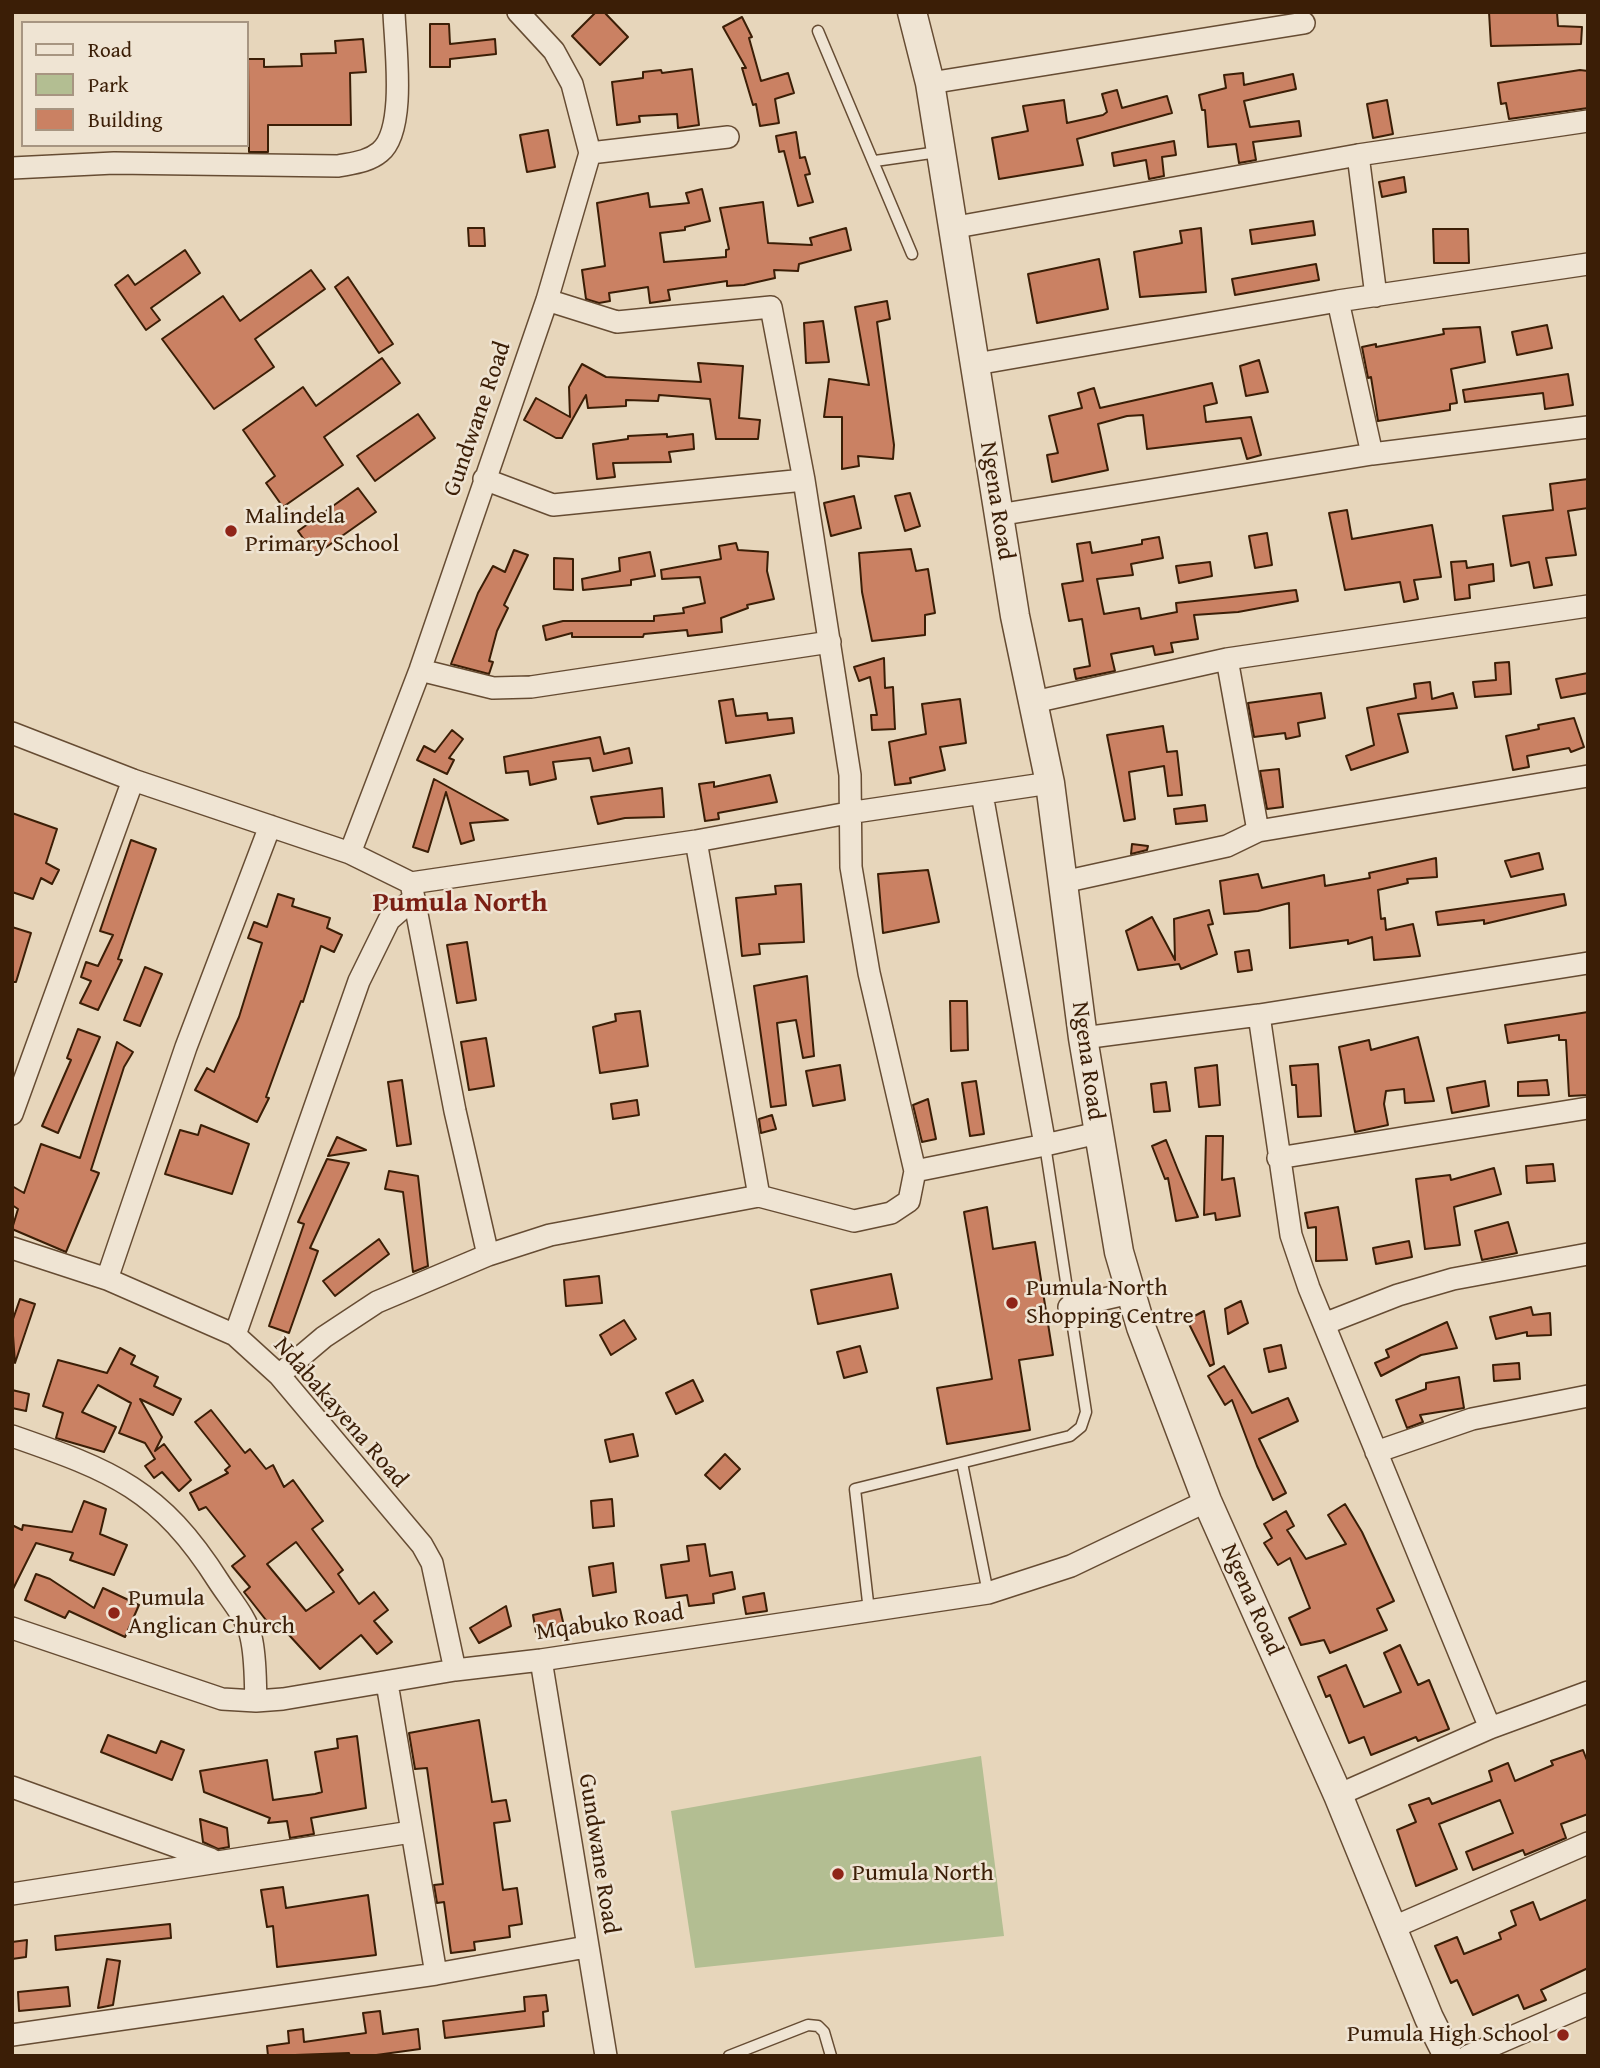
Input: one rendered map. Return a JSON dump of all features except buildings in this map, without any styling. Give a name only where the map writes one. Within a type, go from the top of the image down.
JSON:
[{"type":"street","points":[[12,168],[114,163],[338,166],[365,161],[382,151],[392,133],[397,115],[394,12]]},
{"type":"street","points":[[518,12],[554,51],[572,84],[590,153],[728,137]]},
{"type":"street","name":"Ngena Road","points":[[912,12],[930,83],[938,152],[976,365],[1015,616],[1050,783],[1083,1038],[1111,1222],[1130,1293],[1207,1501],[1338,1794],[1429,2018],[1448,2056]]},
{"type":"street","points":[[930,83],[1304,23]]},
{"type":"street","points":[[951,228],[1358,155],[1588,121]]},
{"type":"street","name":"Gundwane Road","points":[[350,853],[420,670],[548,300],[590,153]]},
{"type":"street","points":[[1358,155],[1376,296]]},
{"type":"street","points":[[976,365],[1338,301],[1588,264]]},
{"type":"street","points":[[279,1375],[324,1337],[377,1302],[488,1255],[550,1235],[759,1196],[854,1221],[891,1213],[909,1201],[915,1171],[869,973],[851,867],[848,813],[850,775],[804,480],[771,307],[617,322],[548,300]]},
{"type":"street","points":[[1338,301],[1372,453]]},
{"type":"street","points":[[998,515],[1372,453],[1588,427]]},
{"type":"street","points":[[484,479],[553,505],[804,480]]},
{"type":"street","points":[[1034,702],[1227,659],[1588,606]]},
{"type":"street","points":[[420,670],[493,688],[531,687],[830,642]]},
{"type":"street","points":[[1227,659],[1258,831]]},
{"type":"street","points":[[12,733],[133,780],[350,853],[412,891],[848,813],[1050,783]]},
{"type":"street","points":[[1063,882],[1227,846],[1258,831],[1588,776]]},
{"type":"street","points":[[12,1114],[133,780]]},
{"type":"street","points":[[982,794],[1045,1145]]},
{"type":"street","points":[[107,1279],[186,1047],[270,826]]},
{"type":"street","points":[[696,841],[759,1196]]},
{"type":"street","points":[[412,891],[473,1198],[488,1255]]},
{"type":"street","points":[[234,1335],[359,981],[389,920],[412,891]]},
{"type":"street","points":[[1083,1038],[1259,1015],[1588,964]]},
{"type":"street","points":[[1259,1015],[1291,1235],[1324,1324],[1490,1728]]},
{"type":"street","points":[[1278,1158],[1588,1108]]},
{"type":"street","points":[[915,1171],[1098,1133]]},
{"type":"street","name":"Ndabakayena Road","points":[[12,1248],[107,1279],[234,1335],[279,1375],[422,1545],[432,1563],[455,1670]]},
{"type":"street","points":[[1324,1324],[1398,1295],[1453,1279],[1588,1254]]},
{"type":"street","points":[[1069,1307],[1130,1293]]},
{"type":"street","points":[[1376,1452],[1472,1419],[1588,1396]]},
{"type":"street","points":[[12,1436],[85,1462],[128,1483],[152,1500],[183,1530],[210,1567],[251,1634],[256,1701]]},
{"type":"street","name":"Mqabuko Road","points":[[12,1628],[222,1699],[256,1701],[988,1592],[1071,1566],[1207,1501]]},
{"type":"street","name":"Gundwane Road","points":[[541,1660],[606,2056]]},
{"type":"street","points":[[387,1683],[436,1973]]},
{"type":"street","points":[[1338,1794],[1490,1728],[1588,1692]]},
{"type":"street","points":[[12,1787],[214,1861]]},
{"type":"street","points":[[12,1894],[411,1832]]},
{"type":"street","points":[[1394,1927],[1588,1843]]},
{"type":"street","points":[[12,2035],[436,1973],[586,1947]]},
{"type":"street","points":[[1468,2056],[1588,2004]]},
{"type":"lane","points":[[818,31],[912,254]]},
{"type":"lane","points":[[875,161],[938,152]]},
{"type":"lane","points":[[869,1611],[855,1489],[1070,1436],[1081,1427],[1086,1412],[1045,1145]]},
{"type":"lane","points":[[962,1462],[988,1592]]},
{"type":"lane","points":[[729,2056],[808,2025],[818,2026],[824,2032],[831,2056]]},
{"type":"green space","name":"Pumula North","points":[[981,1756],[1004,1936],[695,1968],[671,1811]]},
{"type":"place","name":"Malindela Primary School","points":[[231,531]]},
{"type":"place","name":"Pumula North Shopping Centre","points":[[1012,1303]]},
{"type":"place","name":"Pumula Anglican Church","points":[[114,1613]]},
{"type":"place","name":"Pumula North","points":[[838,1874]]},
{"type":"place","name":"Pumula High School","points":[[1563,2035]]},
{"type":"district","name":"Pumula North","points":[[460,904]]}]
